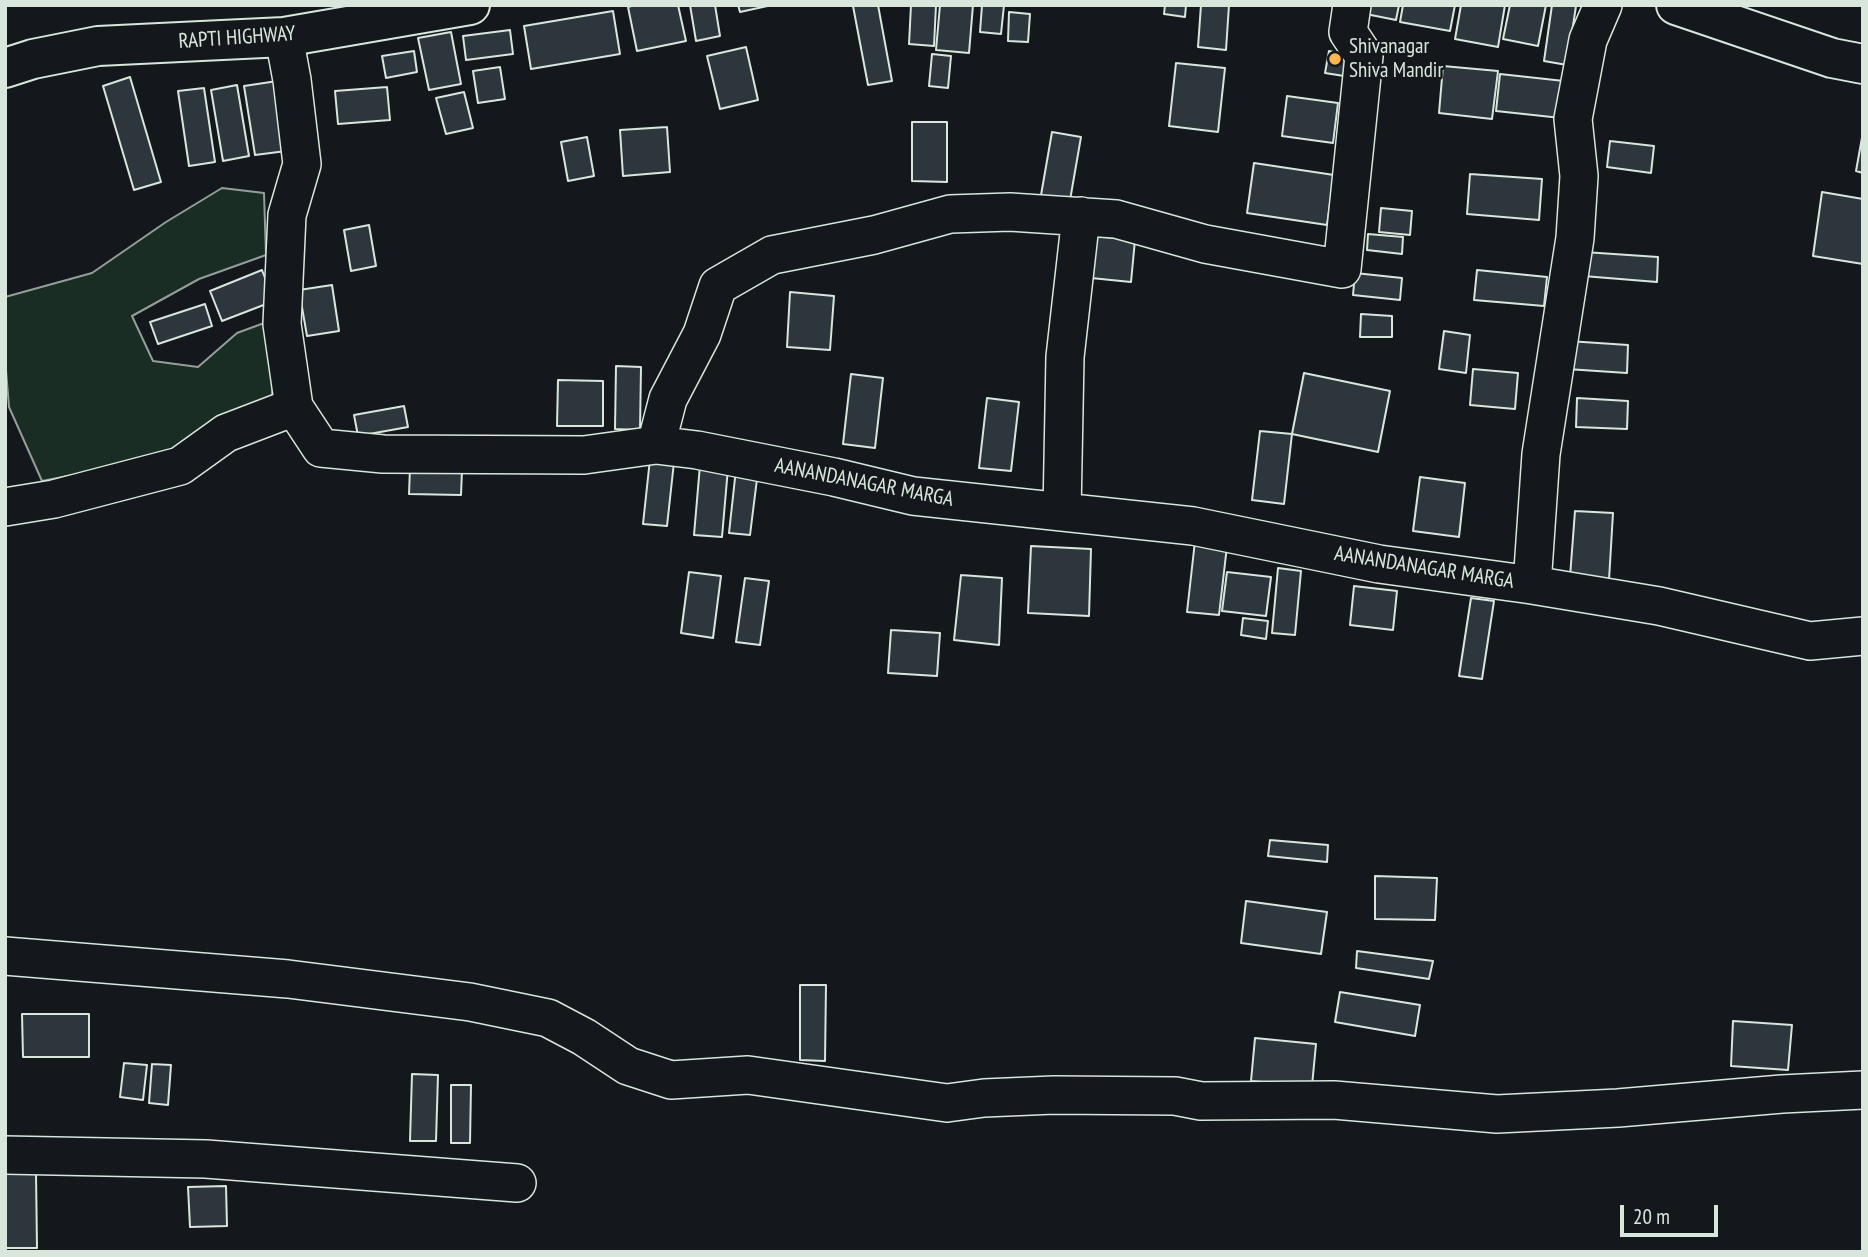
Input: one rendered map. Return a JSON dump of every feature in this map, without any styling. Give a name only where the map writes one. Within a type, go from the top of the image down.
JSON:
[{"type":"main road","name":"RAPTI HIGHWAY","points":[[5,68],[33,59],[98,46],[284,37],[470,5]]},
{"type":"main road","points":[[1676,5],[1832,58],[1863,64]]},
{"type":"street","points":[[656,445],[668,399],[702,334],[718,286],[772,255],[874,235],[950,214],[1010,212],[1116,219],[1205,244],[1342,269],[1364,55],[1348,32],[1352,5]]},
{"type":"street","points":[[1532,585],[1541,454],[1575,238],[1579,176],[1573,119],[1588,40],[1603,5]]},
{"type":"street","name":"AANANDANAGAR MARGA","points":[[284,37],[302,164],[287,215],[282,324],[294,407],[321,448],[383,454],[584,455],[656,445],[697,450],[834,477],[913,496],[1193,526],[1379,564],[1659,606],[1810,641],[1863,636]]},
{"type":"street","points":[[1062,512],[1065,357],[1081,216]]},
{"type":"street","points":[[5,507],[54,499],[180,466],[226,433],[294,407]]},
{"type":"street","points":[[5,956],[288,979],[470,1002],[548,1018],[584,1037],[628,1066],[671,1080],[748,1075],[947,1103],[1054,1094],[1175,1096],[1201,1101],[1334,1100],[1497,1114],[1863,1090]]},
{"type":"street","points":[[5,1155],[206,1159],[517,1183]]},
{"type":"green space","points":[[222,188],[264,193],[266,255],[199,279],[132,316],[153,361],[198,367],[237,333],[275,319],[272,398],[159,458],[42,481],[9,407],[5,358],[5,297],[92,273],[166,222]]},
{"type":"building","points":[[678,5],[686,41],[637,51],[628,7]]},
{"type":"building","points":[[690,5],[715,5],[720,36],[696,41]]},
{"type":"building","points":[[738,5],[772,5],[740,12]]},
{"type":"building","points":[[878,5],[892,81],[868,85],[853,6]]},
{"type":"building","points":[[911,5],[936,5],[934,46],[909,44]]},
{"type":"building","points":[[940,5],[973,5],[969,53],[936,50]]},
{"type":"building","points":[[982,5],[1004,5],[1001,34],[980,32]]},
{"type":"building","points":[[1165,5],[1186,5],[1185,17],[1164,14]]},
{"type":"building","points":[[1201,5],[1229,5],[1226,50],[1198,47]]},
{"type":"building","points":[[1368,5],[1399,5],[1396,20],[1366,14]]},
{"type":"building","points":[[1403,5],[1455,5],[1450,31],[1400,22]]},
{"type":"building","points":[[1461,5],[1505,5],[1498,47],[1455,39]]},
{"type":"building","points":[[1510,5],[1546,5],[1538,46],[1503,39]]},
{"type":"building","points":[[1552,5],[1576,6],[1567,65],[1544,61]]},
{"type":"building","points":[[613,11],[620,54],[531,69],[524,26]]},
{"type":"building","points":[[1009,12],[1030,14],[1028,42],[1008,41]]},
{"type":"building","points":[[510,30],[513,54],[466,60],[463,36]]},
{"type":"building","points":[[451,32],[461,84],[429,90],[418,38]]},
{"type":"building","points":[[746,47],[758,100],[720,109],[707,56]]},
{"type":"building","points":[[414,51],[417,72],[386,78],[382,56]]},
{"type":"building","points":[[1329,51],[1348,55],[1344,76],[1325,73]]},
{"type":"building","points":[[932,54],[951,56],[948,88],[929,86]]},
{"type":"building","points":[[1176,63],[1225,68],[1218,132],[1169,126]]},
{"type":"building","points":[[1443,66],[1498,71],[1492,119],[1439,113]]},
{"type":"building","points":[[500,67],[505,99],[478,103],[473,71]]},
{"type":"building","points":[[1500,74],[1564,81],[1561,118],[1496,111]]},
{"type":"building","points":[[130,77],[161,182],[134,190],[103,86]]},
{"type":"building","points":[[284,80],[294,150],[255,155],[244,86]]},
{"type":"building","points":[[237,85],[249,156],[223,161],[211,90]]},
{"type":"building","points":[[387,87],[390,120],[338,124],[335,91]]},
{"type":"building","points":[[204,88],[215,162],[189,166],[178,91]]},
{"type":"building","points":[[464,92],[473,128],[446,134],[436,98]]},
{"type":"building","points":[[1287,96],[1338,103],[1333,143],[1282,136]]},
{"type":"building","points":[[912,122],[947,122],[947,182],[912,181]]},
{"type":"building","points":[[667,127],[670,172],[623,176],[620,130]]},
{"type":"building","points":[[1052,132],[1081,137],[1069,206],[1040,201]]},
{"type":"building","points":[[1863,132],[1863,173],[1856,171]]},
{"type":"building","points":[[587,137],[594,176],[568,181],[561,142]]},
{"type":"building","points":[[1610,141],[1654,146],[1651,173],[1607,167]]},
{"type":"building","points":[[1254,163],[1334,175],[1327,225],[1247,213]]},
{"type":"building","points":[[1470,174],[1542,179],[1539,220],[1467,214]]},
{"type":"building","points":[[1822,192],[1863,199],[1863,264],[1813,256]]},
{"type":"building","points":[[1381,208],[1412,211],[1410,235],[1379,232]]},
{"type":"building","points":[[369,225],[376,266],[351,271],[344,230]]},
{"type":"building","points":[[1368,234],[1403,237],[1402,254],[1367,250]]},
{"type":"building","points":[[1094,236],[1135,240],[1131,282],[1091,278]]},
{"type":"building","points":[[1584,252],[1658,257],[1657,282],[1583,276]]},
{"type":"building","points":[[262,270],[274,301],[222,321],[210,291]]},
{"type":"building","points":[[1477,270],[1547,277],[1544,306],[1474,300]]},
{"type":"building","points":[[1355,273],[1402,278],[1400,300],[1353,295]]},
{"type":"building","points":[[332,285],[339,331],[307,336],[299,290]]},
{"type":"building","points":[[790,292],[834,296],[830,350],[787,347]]},
{"type":"building","points":[[205,304],[212,326],[158,344],[150,322]]},
{"type":"building","points":[[1361,314],[1392,316],[1392,337],[1360,337]]},
{"type":"building","points":[[1444,331],[1470,335],[1466,373],[1439,369]]},
{"type":"building","points":[[1568,341],[1628,345],[1627,373],[1567,369]]},
{"type":"building","points":[[616,366],[641,367],[640,430],[615,429]]},
{"type":"building","points":[[1473,369],[1518,373],[1515,409],[1470,405]]},
{"type":"building","points":[[1304,373],[1390,391],[1378,452],[1292,434]]},
{"type":"building","points":[[851,374],[883,378],[875,448],[843,444]]},
{"type":"building","points":[[558,380],[603,381],[603,426],[557,426]]},
{"type":"building","points":[[987,398],[1019,402],[1011,471],[979,468]]},
{"type":"building","points":[[1577,398],[1628,401],[1627,429],[1576,427]]},
{"type":"building","points":[[404,406],[408,427],[358,436],[354,415]]},
{"type":"building","points":[[1260,431],[1292,434],[1284,504],[1252,500]]},
{"type":"building","points":[[650,459],[674,462],[667,526],[643,524]]},
{"type":"building","points":[[700,465],[728,468],[722,537],[694,535]]},
{"type":"building","points":[[410,468],[462,470],[461,495],[409,494]]},
{"type":"building","points":[[736,469],[758,471],[750,535],[729,533]]},
{"type":"building","points":[[1420,477],[1465,483],[1459,537],[1413,531]]},
{"type":"building","points":[[1575,511],[1613,513],[1609,580],[1570,577]]},
{"type":"building","points":[[1195,541],[1227,546],[1219,615],[1187,612]]},
{"type":"building","points":[[1031,546],[1091,549],[1089,616],[1028,613]]},
{"type":"building","points":[[1278,568],[1301,571],[1295,635],[1272,633]]},
{"type":"building","points":[[689,572],[721,576],[713,638],[681,633]]},
{"type":"building","points":[[1227,572],[1271,577],[1266,616],[1222,611]]},
{"type":"building","points":[[961,575],[1002,578],[999,645],[954,640]]},
{"type":"building","points":[[745,578],[769,581],[760,645],[736,642]]},
{"type":"building","points":[[1354,586],[1397,591],[1393,630],[1350,625]]},
{"type":"building","points":[[1471,598],[1494,601],[1482,679],[1459,676]]},
{"type":"building","points":[[1243,618],[1268,621],[1266,639],[1241,635]]},
{"type":"building","points":[[891,630],[940,633],[937,676],[888,673]]},
{"type":"building","points":[[1270,840],[1328,845],[1327,862],[1268,856]]},
{"type":"building","points":[[1375,876],[1437,878],[1435,920],[1375,919]]},
{"type":"building","points":[[1246,901],[1327,912],[1321,954],[1241,943]]},
{"type":"building","points":[[1357,951],[1433,961],[1429,979],[1356,968]]},
{"type":"building","points":[[800,985],[826,985],[825,1061],[800,1060]]},
{"type":"building","points":[[1340,992],[1420,1005],[1415,1036],[1335,1022]]},
{"type":"building","points":[[22,1014],[89,1014],[89,1057],[23,1057]]},
{"type":"building","points":[[1733,1021],[1792,1025],[1788,1070],[1731,1066]]},
{"type":"building","points":[[1255,1038],[1316,1044],[1312,1086],[1251,1081]]},
{"type":"building","points":[[124,1063],[147,1065],[143,1100],[120,1097]]},
{"type":"building","points":[[152,1064],[171,1065],[168,1105],[149,1103]]},
{"type":"building","points":[[412,1074],[438,1075],[436,1141],[410,1141]]},
{"type":"building","points":[[451,1085],[471,1085],[470,1143],[451,1143]]},
{"type":"building","points":[[5,1173],[36,1173],[37,1248],[5,1248]]},
{"type":"building","points":[[226,1186],[227,1226],[190,1227],[188,1187]]},
{"type":"place","name":"Shivanagar Shiva Mandir","points":[[1335,59]]}]
